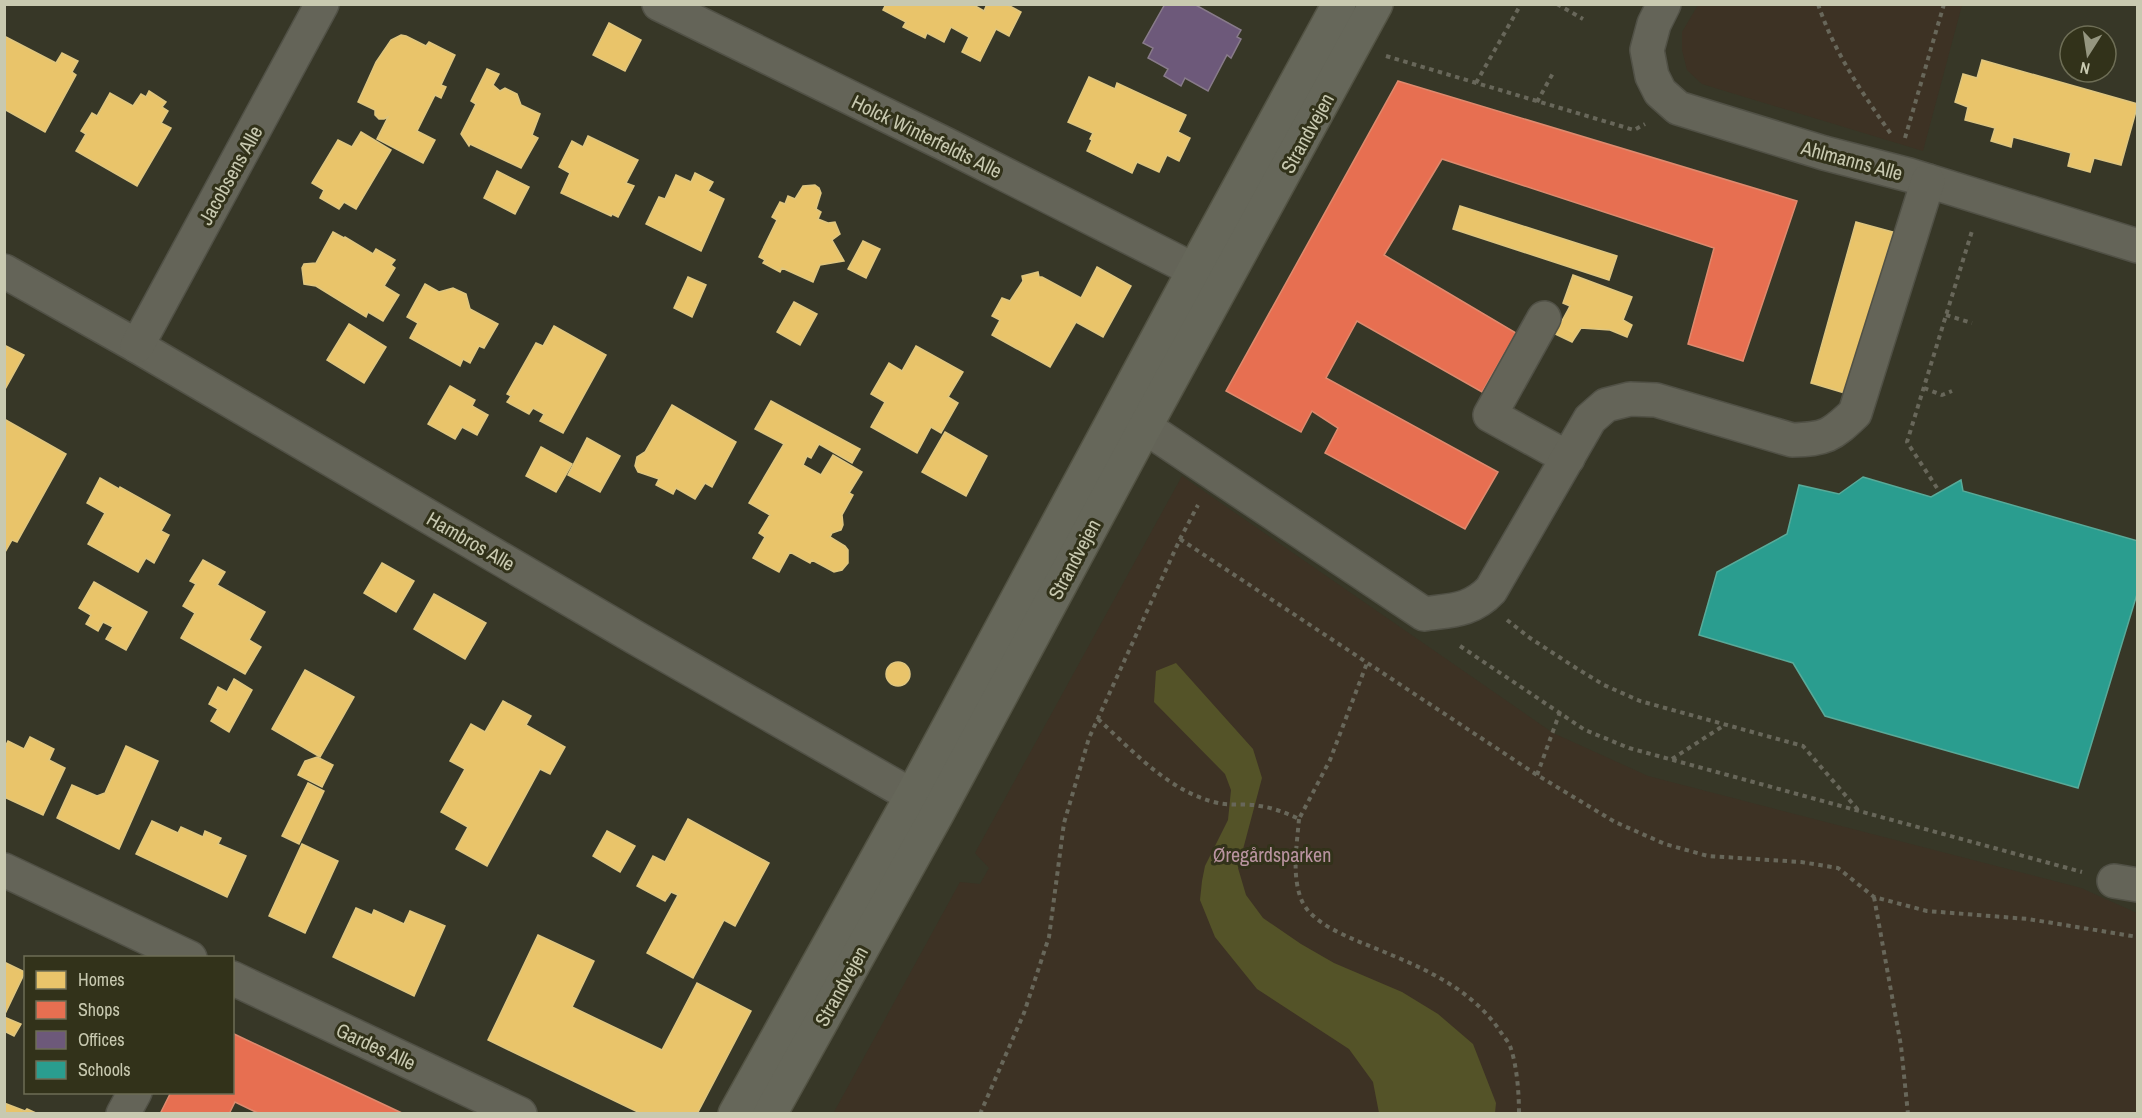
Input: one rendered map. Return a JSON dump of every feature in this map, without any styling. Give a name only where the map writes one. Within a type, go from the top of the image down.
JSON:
[{"type":"main road","name":"Strandvejen","points":[[770,1113],[1194,270],[1339,4]]},
{"type":"main road","name":"Strandvejen","points":[[735,1113],[925,804],[1145,427],[1376,4]]},
{"type":"street","name":"Jacobsens Alle","points":[[137,346],[322,4]]},
{"type":"street","name":"Holck Winterfeldts Alle","points":[[659,4],[945,144],[1194,270]]},
{"type":"street","name":"Ahlmanns Alle","points":[[1664,4],[1654,24],[1647,50],[1652,76],[1660,92],[1678,108],[1824,153],[1912,170],[1981,198],[2138,246]]},
{"type":"street","points":[[1145,427],[1424,614],[1462,609],[1481,600],[1491,590],[1590,419],[1606,405],[1630,399],[1656,400],[1792,440],[1816,439],[1837,431],[1855,413],[1912,170]]},
{"type":"street","name":"Hambros Alle","points":[[4,271],[925,804]]},
{"type":"street","points":[[1544,318],[1490,415],[1568,459]]},
{"type":"street","points":[[4,870],[188,956]]},
{"type":"street","name":"Gardes Alle","points":[[234,979],[520,1113]]},
{"type":"street","points":[[123,1113],[134,1094]]},
{"type":"path","points":[[1476,83],[1521,4]]},
{"type":"path","points":[[1557,4],[1583,19]]},
{"type":"path","points":[[1818,4],[1860,90],[1893,136],[1912,170]]},
{"type":"path","points":[[1912,170],[1944,4]]},
{"type":"path","points":[[1354,46],[1634,130],[1678,108]]},
{"type":"path","points":[[1537,102],[1553,73]]},
{"type":"path","points":[[1937,488],[1907,442],[1981,198]]},
{"type":"path","points":[[1946,315],[1972,323]]},
{"type":"path","points":[[1924,388],[1942,395],[1952,391]]},
{"type":"path","points":[[980,1113],[1024,1013],[1049,937],[1064,823],[1089,738],[1180,539],[1216,473]]},
{"type":"path","points":[[1180,539],[1537,775],[1615,822],[1665,844],[1708,856],[1800,862],[1838,868],[1874,897],[1927,911],[2028,919],[2138,937]]},
{"type":"path","points":[[1481,600],[1530,638],[1604,685],[1640,701],[1803,746],[1858,811]]},
{"type":"path","points":[[1424,614],[1448,638],[1585,730],[1629,748],[2126,883]]},
{"type":"path","points":[[1367,663],[1330,760],[1299,819],[1296,866],[1300,897],[1311,913],[1330,929],[1421,968],[1464,993],[1491,1019],[1510,1046],[1519,1093],[1519,1113]]},
{"type":"path","points":[[1537,775],[1560,712]]},
{"type":"path","points":[[1098,719],[1154,771],[1183,790],[1218,803],[1258,805],[1299,819]]},
{"type":"path","points":[[1671,759],[1724,726]]},
{"type":"path","points":[[1874,897],[1901,1046],[1908,1113]]},
{"type":"green space","points":[[1698,5],[1962,5],[1923,151],[1702,84],[1687,70],[1682,50],[1682,32]]},
{"type":"green space","name":"Øregårdsparken","points":[[1182,476],[1553,733],[1648,776],[2081,888],[2137,913],[2137,1113],[833,1114],[960,882],[980,884],[989,868],[975,853]]},
{"type":"shaded area","points":[[1176,663],[1253,749],[1262,778],[1238,868],[1246,895],[1263,918],[1301,944],[1334,963],[1402,992],[1438,1014],[1473,1044],[1496,1103],[1495,1113],[1379,1113],[1373,1082],[1349,1049],[1257,989],[1215,937],[1200,900],[1202,881],[1205,866],[1228,820],[1231,790],[1225,774],[1154,702],[1156,671]]},
{"type":"building: Homes","points":[[886,4],[972,4],[984,11],[987,4],[1006,4],[1021,12],[1009,36],[996,29],[980,61],[962,52],[969,37],[951,27],[944,42],[927,33],[925,38],[903,27],[906,22],[883,10]]},
{"type":"building: Homes","points":[[609,23],[641,40],[625,71],[593,55]]},
{"type":"building: Homes","points":[[401,35],[426,46],[429,42],[455,55],[441,85],[446,87],[441,98],[435,95],[417,131],[435,140],[423,163],[377,139],[388,117],[379,119],[375,115],[375,110],[358,102],[376,62],[391,40]]},
{"type":"building: Homes","points":[[4,36],[56,63],[62,53],[78,61],[72,72],[76,75],[45,132],[4,109]]},
{"type":"building: Homes","points":[[1982,60],[2058,81],[2058,84],[2067,84],[2138,104],[2121,165],[2094,158],[2090,172],[2068,166],[2071,153],[2013,137],[2011,147],[1991,141],[1995,128],[1965,120],[1968,107],[1955,102],[1963,74],[1977,78]]},
{"type":"building: Homes","points":[[487,69],[499,74],[493,85],[500,91],[505,88],[517,94],[521,105],[540,114],[532,135],[538,138],[521,168],[470,144],[469,146],[461,134],[476,104],[471,101]]},
{"type":"building: Homes","points":[[1089,77],[1115,89],[1117,83],[1186,115],[1178,132],[1190,138],[1179,161],[1167,155],[1159,172],[1137,162],[1132,173],[1087,151],[1093,133],[1068,122]]},
{"type":"building: Homes","points":[[149,91],[166,102],[162,107],[168,111],[161,123],[171,128],[137,186],[76,151],[86,134],[81,131],[92,113],[97,116],[110,93],[133,106],[141,94],[146,97]]},
{"type":"building: Homes","points":[[361,132],[391,150],[356,209],[344,202],[339,209],[320,198],[324,190],[312,183],[338,140],[352,147]]},
{"type":"building: Homes","points":[[588,136],[638,160],[626,183],[634,186],[618,217],[561,193],[570,173],[559,167],[572,141],[583,147]]},
{"type":"building: Homes","points":[[497,171],[529,187],[515,214],[484,198]]},
{"type":"building: Homes","points":[[695,173],[713,182],[708,191],[724,199],[701,251],[646,224],[659,197],[665,199],[676,175],[691,182]]},
{"type":"building: Homes","points":[[815,185],[821,193],[816,209],[821,212],[818,219],[828,223],[835,222],[840,234],[832,240],[844,261],[820,265],[813,282],[782,268],[780,272],[763,263],[765,260],[759,257],[777,220],[772,217],[780,202],[785,204],[788,196],[795,199],[803,186]]},
{"type":"building: Homes","points":[[1460,206],[1617,256],[1609,280],[1453,229]]},
{"type":"building: Homes","points":[[1856,222],[1893,232],[1848,394],[1811,383]]},
{"type":"building: Homes","points":[[333,232],[373,254],[376,249],[395,260],[391,265],[395,268],[384,286],[399,295],[383,321],[368,312],[366,317],[316,286],[304,284],[302,268],[304,264],[316,263]]},
{"type":"building: Homes","points":[[863,241],[880,249],[866,278],[848,269]]},
{"type":"building: Homes","points":[[1097,267],[1131,286],[1103,337],[1076,322],[1050,367],[992,335],[1000,320],[992,316],[1002,298],[1010,301],[1023,281],[1022,276],[1038,272],[1039,277],[1081,298]]},
{"type":"building: Homes","points":[[1573,275],[1632,297],[1623,320],[1632,325],[1627,337],[1610,330],[1581,328],[1572,342],[1555,334],[1570,306],[1563,303]]},
{"type":"building: Homes","points":[[688,277],[706,285],[692,317],[674,308]]},
{"type":"building: Homes","points":[[425,284],[439,292],[453,288],[466,294],[470,309],[498,324],[484,348],[479,346],[470,363],[463,359],[460,366],[410,338],[418,323],[407,317]]},
{"type":"building: Homes","points":[[794,302],[817,314],[800,345],[777,332]]},
{"type":"building: Homes","points":[[349,324],[386,347],[364,383],[327,360]]},
{"type":"building: Homes","points":[[554,326],[606,355],[563,433],[540,421],[544,414],[533,408],[529,414],[507,402],[511,396],[507,394],[536,343],[543,346]]},
{"type":"building: Homes","points":[[4,345],[24,355],[4,391]]},
{"type":"building: Homes","points":[[916,346],[963,372],[948,397],[958,403],[941,433],[931,427],[917,453],[871,427],[885,402],[871,394],[889,363],[902,371]]},
{"type":"building: Homes","points":[[450,386],[475,400],[472,406],[488,415],[477,435],[462,427],[455,439],[428,424]]},
{"type":"building: Homes","points":[[771,401],[860,449],[852,463],[819,444],[811,458],[807,456],[803,465],[821,475],[833,455],[862,472],[849,493],[853,495],[842,515],[841,530],[832,533],[830,537],[848,550],[848,563],[842,570],[834,572],[812,560],[810,563],[790,552],[779,572],[753,558],[765,537],[759,533],[770,515],[749,503],[784,444],[755,429]]},
{"type":"building: Homes","points":[[672,405],[736,442],[712,487],[705,483],[695,499],[676,488],[673,494],[656,485],[659,479],[638,472],[635,466],[637,457],[645,452]]},
{"type":"building: Homes","points":[[4,419],[66,454],[17,542],[12,540],[4,554]]},
{"type":"building: Homes","points":[[945,432],[987,456],[966,496],[922,472]]},
{"type":"building: Homes","points":[[587,438],[620,456],[600,492],[568,475]]},
{"type":"building: Homes","points":[[541,447],[572,464],[556,492],[526,476]]},
{"type":"building: Homes","points":[[100,478],[170,515],[161,531],[169,535],[154,563],[146,558],[138,572],[88,544],[105,513],[87,503]]},
{"type":"building: Homes","points":[[203,560],[225,572],[217,585],[265,612],[249,640],[261,647],[245,674],[181,638],[195,613],[183,606],[196,584],[190,581]]},
{"type":"building: Homes","points":[[382,563],[414,581],[396,612],[364,593]]},
{"type":"building: Homes","points":[[94,582],[147,612],[126,650],[106,639],[113,627],[103,622],[98,631],[86,624],[91,615],[79,608]]},
{"type":"building: Homes","points":[[434,594],[486,623],[465,659],[414,629]]},
{"type":"building: Homes","points":[[898,662],[906,666],[910,674],[906,682],[898,686],[890,682],[886,674],[890,666]]},
{"type":"building: Homes","points":[[305,670],[354,697],[320,757],[272,729]]},
{"type":"building: Homes","points":[[234,679],[252,690],[229,732],[211,721],[218,709],[209,704],[218,687],[227,692]]},
{"type":"building: Homes","points":[[503,701],[531,716],[526,725],[565,747],[550,774],[540,769],[487,866],[456,849],[468,827],[441,812],[465,769],[450,761],[471,724],[485,732]]},
{"type":"building: Homes","points":[[30,737],[54,749],[49,760],[65,768],[43,815],[4,797],[4,749],[8,741],[24,749]]},
{"type":"building: Homes","points":[[126,746],[158,761],[119,849],[57,818],[72,785],[97,796],[105,793]]},
{"type":"building: Homes","points":[[317,757],[333,765],[322,787],[298,775],[305,761]]},
{"type":"building: Homes","points":[[308,783],[324,791],[299,844],[282,836]]},
{"type":"building: Homes","points":[[688,819],[769,863],[735,926],[724,920],[693,978],[647,953],[678,895],[671,892],[665,901],[637,886],[653,856],[665,862]]},
{"type":"building: Homes","points":[[152,821],[178,833],[181,827],[203,837],[205,831],[221,838],[218,844],[246,856],[227,897],[136,854]]},
{"type":"building: Homes","points":[[607,831],[635,846],[620,872],[593,856]]},
{"type":"building: Homes","points":[[302,844],[338,861],[305,933],[269,916]]},
{"type":"building: Homes","points":[[356,908],[372,915],[374,910],[404,924],[410,911],[445,926],[414,996],[333,957]]},
{"type":"building: Homes","points":[[538,935],[594,961],[572,1007],[662,1050],[697,983],[751,1011],[697,1114],[642,1114],[488,1040]]},
{"type":"building: Homes","points":[[4,962],[24,972],[24,974],[4,1016]]},
{"type":"building: Homes","points":[[4,1017],[21,1024],[14,1036],[4,1031]]},
{"type":"building: Homes","points":[[4,1103],[25,1111],[27,1109],[38,1114],[4,1114]]},
{"type":"building: Shops","points":[[1398,81],[1797,201],[1743,361],[1688,344],[1714,248],[1442,159],[1384,255],[1516,333],[1482,392],[1357,321],[1326,378],[1498,472],[1465,529],[1325,453],[1338,428],[1312,411],[1301,432],[1226,391]]},
{"type":"building: Shops","points":[[234,1034],[404,1114],[260,1114],[235,1102],[229,1114],[160,1114],[170,1094],[234,1094]]},
{"type":"building: Offices","points":[[1165,4],[1194,4],[1241,30],[1237,37],[1241,39],[1231,58],[1227,55],[1208,91],[1185,78],[1181,86],[1164,76],[1168,69],[1148,58],[1153,48],[1143,43]]},
{"type":"building: Schools","points":[[1863,477],[1931,497],[1961,480],[1963,491],[2138,541],[2138,591],[2078,788],[1825,716],[1793,663],[1699,635],[1717,572],[1787,534],[1799,485],[1839,494]]}]
